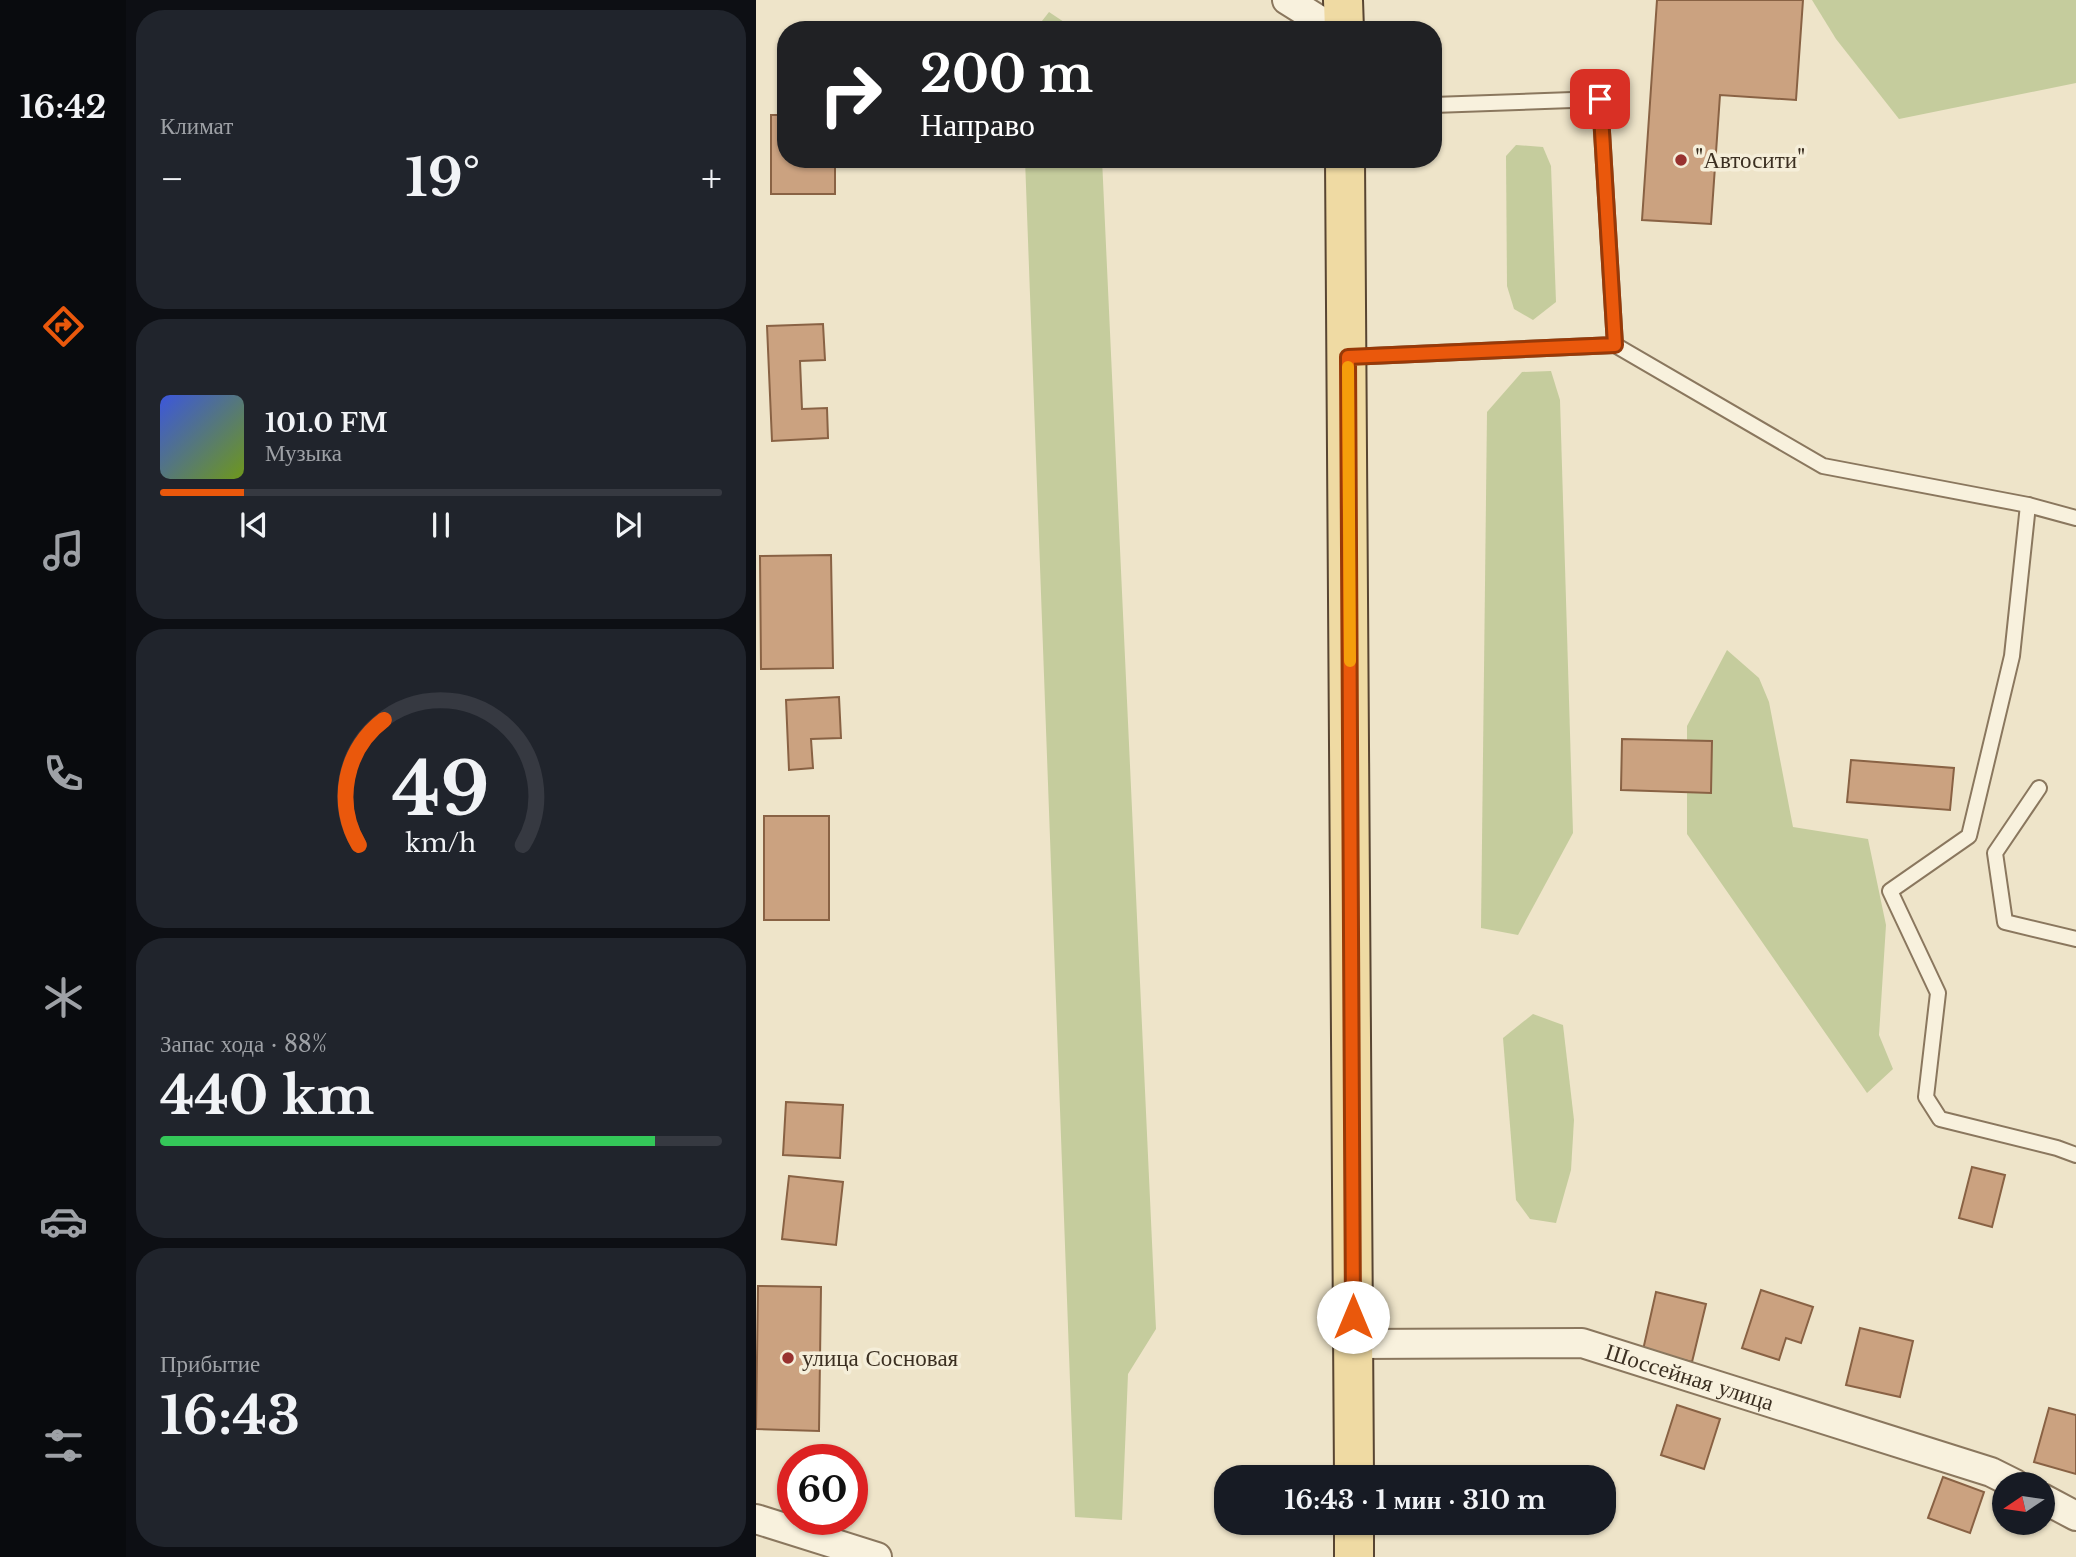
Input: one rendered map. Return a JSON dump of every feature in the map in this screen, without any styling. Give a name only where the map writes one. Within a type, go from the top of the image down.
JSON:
[{"type":"main road","points":[[1343,0],[1344,21]]},
{"type":"main road","points":[[1345,168],[1354,1465]]},
{"type":"main road","points":[[1354,1535],[1354,1557]]},
{"type":"street","points":[[1287,0],[1321,21]]},
{"type":"street","name":"Шоссейная улица","points":[[1353,1344],[1582,1343],[1992,1473]]},
{"type":"street","points":[[2055,1505],[2076,1516]]},
{"type":"street","points":[[756,1519],[877,1557]]},
{"type":"lane","points":[[1442,105],[1600,99],[1615,345]]},
{"type":"lane","points":[[1348,357],[1615,345],[1823,466],[2028,505],[2076,518]]},
{"type":"lane","points":[[2028,505],[2012,656],[1969,836],[1890,891],[1938,993],[1926,1097],[1940,1119],[2076,1155]]},
{"type":"lane","points":[[2039,788],[1995,853],[2005,922],[2076,939]]},
{"type":"green space","points":[[1812,0],[2076,0],[2076,83],[1899,119],[1836,39]]},
{"type":"green space","points":[[1049,12],[1062,21],[1042,21]]},
{"type":"green space","points":[[1516,145],[1543,147],[1551,166],[1556,302],[1533,320],[1514,309],[1507,286],[1506,156]]},
{"type":"green space","points":[[1025,168],[1102,168],[1156,1329],[1128,1374],[1122,1520],[1075,1517]]},
{"type":"green space","points":[[1551,371],[1560,400],[1573,833],[1518,935],[1481,928],[1487,412],[1522,372]]},
{"type":"green space","points":[[1727,650],[1759,678],[1769,702],[1793,827],[1868,839],[1886,925],[1879,1035],[1893,1069],[1867,1093],[1687,834],[1687,726]]},
{"type":"green space","points":[[1533,1014],[1563,1025],[1574,1120],[1571,1170],[1556,1223],[1530,1219],[1516,1200],[1503,1038]]},
{"type":"building","name":"\"Автосити\"","points":[[1657,0],[1803,0],[1796,100],[1720,95],[1711,224],[1642,220]]},
{"type":"building","points":[[771,115],[777,115],[777,168],[835,168],[835,194],[771,194]]},
{"type":"building","points":[[823,324],[825,360],[800,361],[802,409],[827,408],[828,438],[772,441],[767,326]]},
{"type":"building","points":[[831,555],[833,668],[761,669],[760,556]]},
{"type":"building","points":[[839,697],[841,738],[811,739],[813,768],[789,770],[786,700]]},
{"type":"building","points":[[1622,739],[1712,741],[1711,793],[1621,790]]},
{"type":"building","points":[[1851,760],[1954,768],[1950,810],[1847,802]]},
{"type":"building","points":[[764,816],[829,816],[829,920],[764,920]]},
{"type":"building","points":[[786,1102],[843,1105],[840,1158],[783,1155]]},
{"type":"building","points":[[1972,1167],[2005,1175],[1992,1227],[1959,1218]]},
{"type":"building","points":[[789,1176],[843,1182],[836,1245],[782,1239]]},
{"type":"building","name":"улица Сосновая","points":[[758,1286],[821,1287],[819,1431],[756,1429]]},
{"type":"building","points":[[1761,1290],[1813,1307],[1801,1343],[1786,1338],[1779,1360],[1742,1348]]},
{"type":"building","points":[[1656,1292],[1706,1304],[1692,1362],[1643,1350]]},
{"type":"building","points":[[1860,1328],[1913,1341],[1900,1397],[1846,1385]]},
{"type":"building","points":[[1677,1405],[1720,1419],[1704,1469],[1661,1455]]},
{"type":"building","points":[[2049,1408],[2076,1415],[2076,1474],[2034,1462]]},
{"type":"building","points":[[1943,1477],[1984,1492],[1970,1533],[1928,1518]]},
{"type":"slow traffic","points":[[1348,367],[1350,661]]},
{"type":"place","name":"\"Автосити\"","points":[[1681,160]]},
{"type":"place","name":"улица Сосновая","points":[[788,1358]]},
{"type":"route","points":[[1353,1317],[1348,357],[1615,345],[1600,99]]}]
